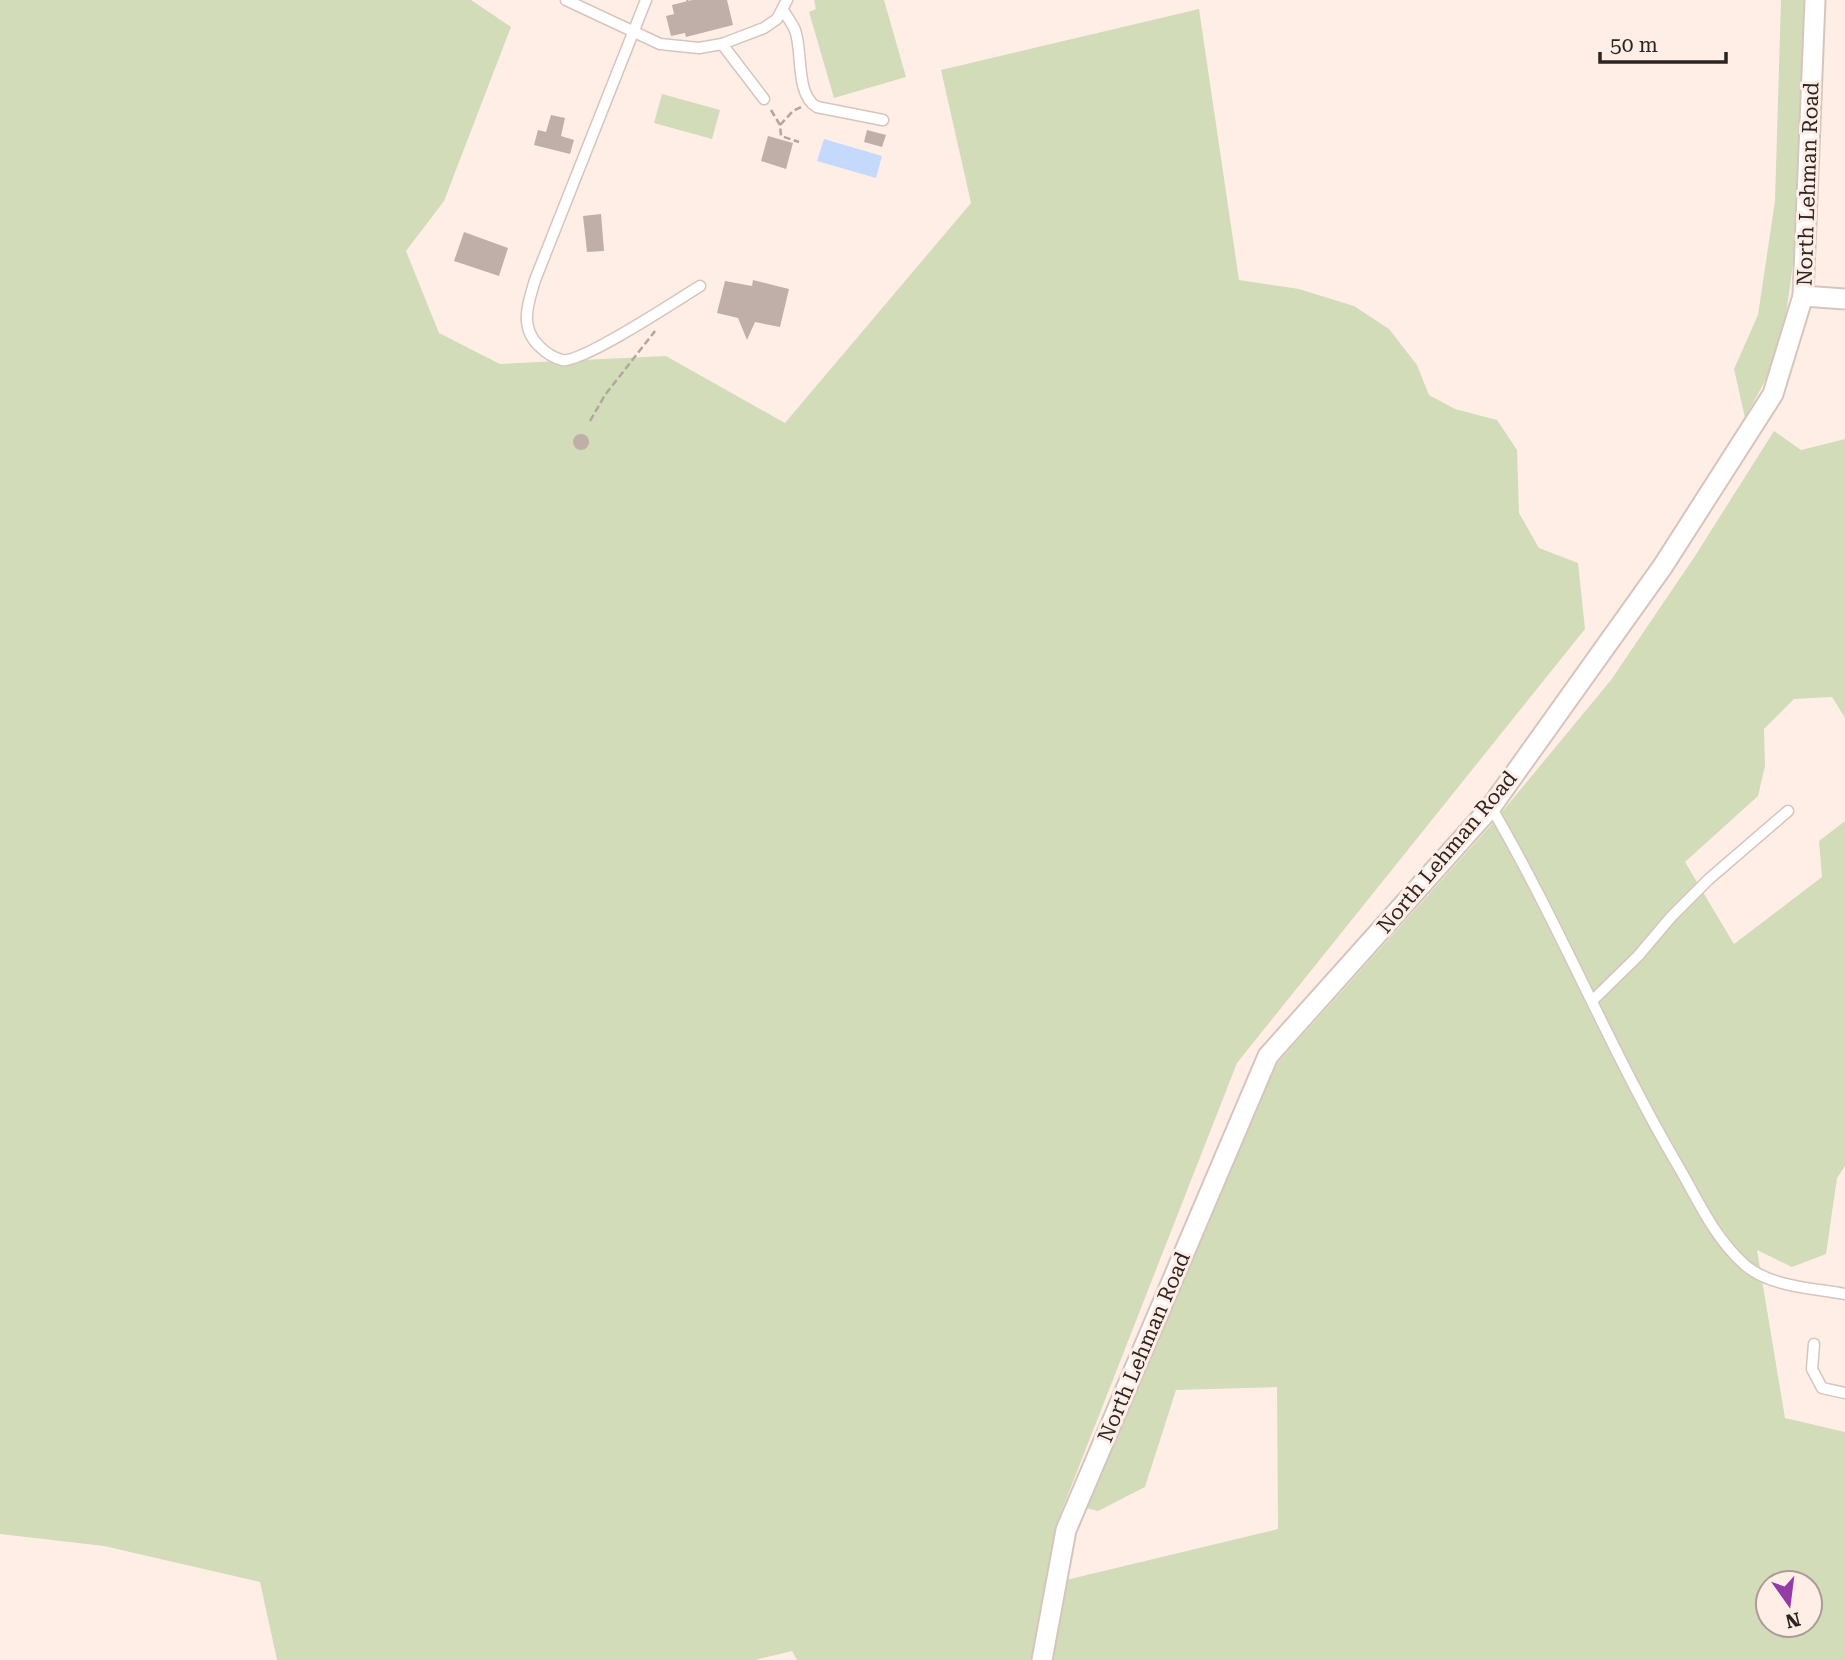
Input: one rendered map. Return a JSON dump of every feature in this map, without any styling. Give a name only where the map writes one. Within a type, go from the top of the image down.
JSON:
[{"type":"street","name":"North Lehman Road","points":[[1042,1660],[1066,1530],[1269,1056],[1491,807],[1663,566],[1773,394],[1803,296],[1815,0]]},
{"type":"street","points":[[1803,296],[1845,299]]},
{"type":"lane","points":[[566,0],[660,44],[680,48],[722,44],[764,28],[777,19],[785,5]]},
{"type":"lane","points":[[646,0],[535,280],[527,309],[526,328],[545,352],[562,360],[570,360],[591,351],[700,286]]},
{"type":"lane","points":[[785,5],[795,30],[805,92],[810,103],[817,107],[883,120]]},
{"type":"lane","points":[[722,44],[764,99]]},
{"type":"lane","points":[[1491,807],[1593,1000],[1649,1116],[1722,1240],[1746,1266],[1777,1282],[1845,1294]]},
{"type":"lane","points":[[1593,1000],[1709,879],[1788,811]]},
{"type":"lane","points":[[1814,1344],[1812,1369],[1822,1388],[1845,1393]]},
{"type":"path","points":[[764,99],[780,125],[780,136],[799,142]]},
{"type":"path","points":[[780,125],[793,111],[810,103]]},
{"type":"path","points":[[590,421],[605,395],[658,329],[662,308]]},
{"type":"green space","points":[[0,0],[471,0],[511,27],[444,201],[406,251],[439,333],[500,364],[666,356],[785,423],[971,203],[941,70],[1199,9],[1239,280],[1299,289],[1354,306],[1389,329],[1417,365],[1429,395],[1455,409],[1497,420],[1517,450],[1519,513],[1539,548],[1578,563],[1585,629],[1237,1063],[1058,1520],[1031,1660],[797,1660],[792,1651],[755,1660],[277,1660],[260,1582],[104,1546],[0,1534]]},
{"type":"green space","points":[[814,0],[884,0],[906,77],[834,98],[809,12],[816,9]]},
{"type":"green space","points":[[1781,0],[1807,0],[1794,257],[1784,329],[1766,379],[1745,418],[1734,369],[1758,315],[1775,201]]},
{"type":"green space","points":[[662,94],[720,110],[712,139],[654,123]]},
{"type":"green space","points":[[1774,431],[1801,450],[1845,439],[1845,718],[1832,697],[1794,699],[1764,729],[1765,766],[1758,796],[1685,862],[1734,944],[1822,877],[1819,841],[1845,821],[1845,1166],[1837,1178],[1826,1254],[1792,1267],[1757,1250],[1785,1418],[1845,1432],[1845,1660],[1051,1660],[1062,1581],[1278,1529],[1277,1387],[1176,1390],[1145,1487],[1098,1511],[1082,1507],[1264,1078],[1492,824],[1611,680],[1695,556]]},
{"type":"water","points":[[824,139],[882,156],[876,178],[817,161]]},
{"type":"building","points":[[692,0],[727,0],[733,25],[686,37],[685,33],[671,36],[666,16],[674,14],[672,5]]},
{"type":"building","points":[[551,115],[565,118],[561,136],[574,140],[570,154],[534,145],[538,130],[546,132]]},
{"type":"building","points":[[867,130],[886,135],[882,147],[864,142]]},
{"type":"building","points":[[768,136],[793,143],[786,169],[761,161]]},
{"type":"building","points":[[601,214],[604,251],[587,252],[583,216]]},
{"type":"building","points":[[464,232],[508,248],[499,276],[454,261]]},
{"type":"building","points":[[753,280],[789,289],[780,327],[755,322],[747,340],[738,318],[717,313],[725,281],[752,286]]},
{"type":"building","points":[[581,434],[589,442],[581,450],[573,442]]}]
